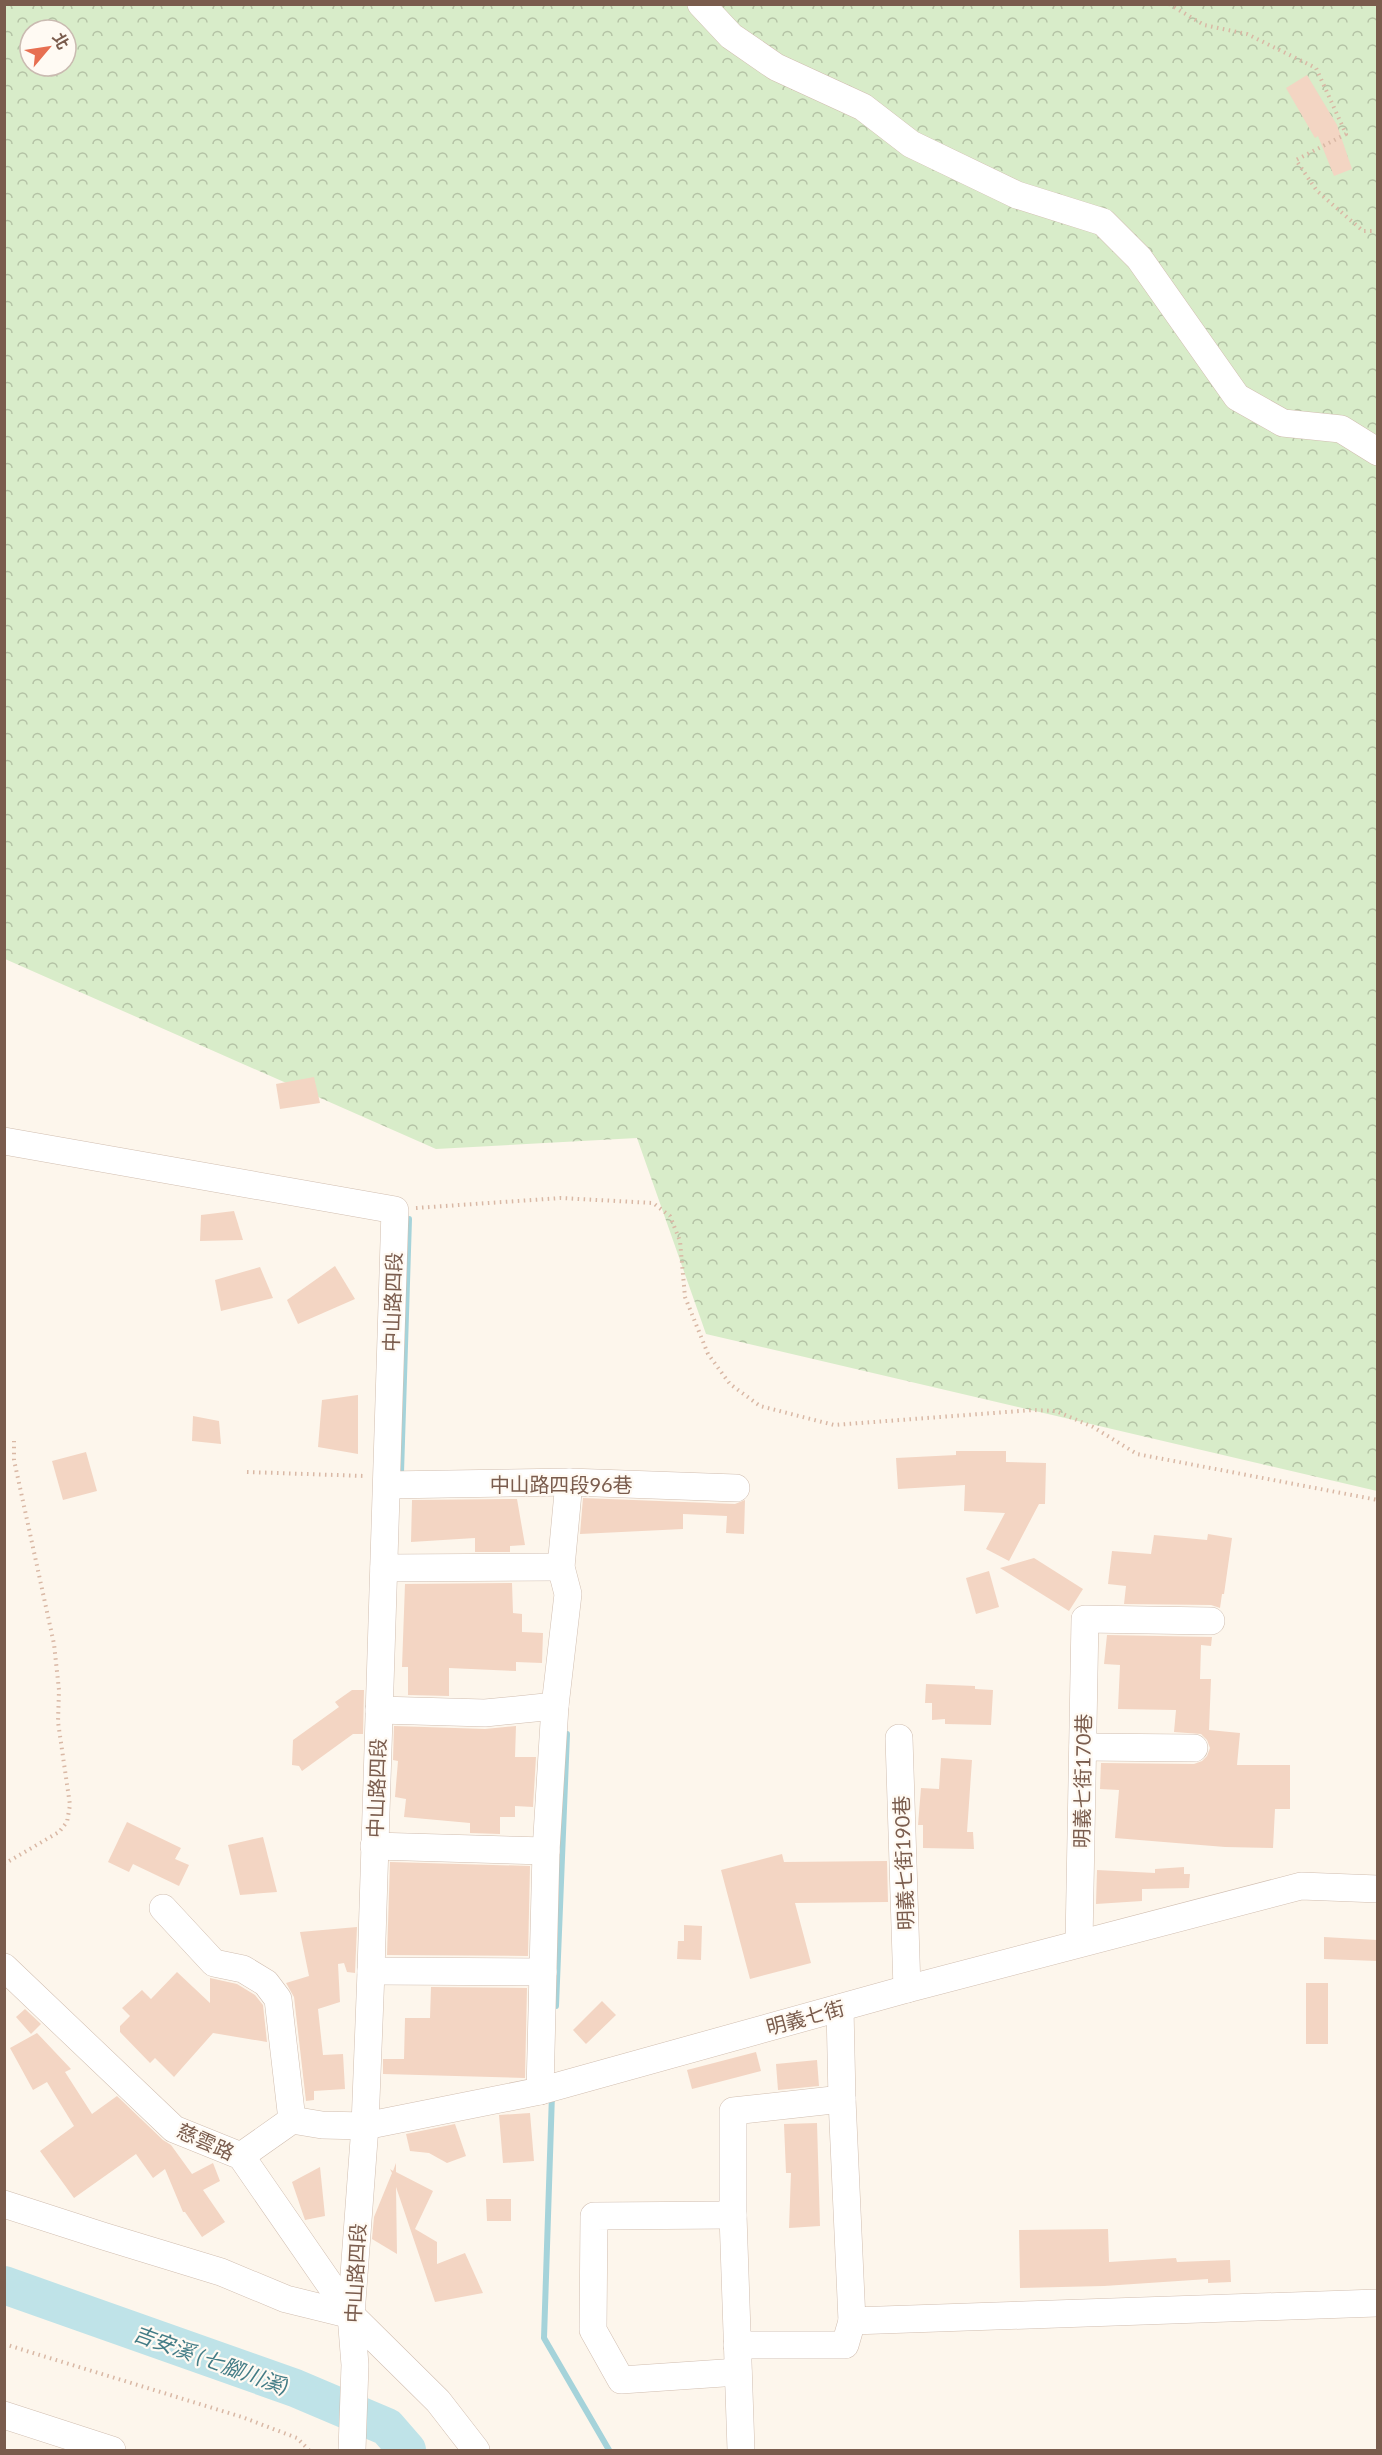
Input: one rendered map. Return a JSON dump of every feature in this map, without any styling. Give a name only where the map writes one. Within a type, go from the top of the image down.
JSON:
[{"type":"street","points":[[701,4],[731,36],[776,67],[863,106],[911,144],[1017,195],[1103,222],[1138,258],[1237,397],[1283,423],[1341,429],[1377,452]]},
{"type":"street","points":[[4,1141],[394,1210]]},
{"type":"street","name":"中山路四段","points":[[352,2451],[355,2366],[351,2315],[365,2126],[394,1210]]},
{"type":"street","name":"中山路四段96巷","points":[[387,1481],[569,1482],[736,1488]]},
{"type":"street","points":[[548,2088],[543,1972],[546,1851],[555,1706],[568,1594],[561,1567],[569,1482]]},
{"type":"street","points":[[384,1568],[561,1567]]},
{"type":"street","name":"明義七街170巷","points":[[1080,1943],[1085,1619],[1211,1621]]},
{"type":"street","points":[[379,1710],[485,1713],[555,1706]]},
{"type":"street","name":"明義七街190巷","points":[[899,1738],[907,1989]]},
{"type":"street","points":[[1083,1747],[1194,1748]]},
{"type":"street","points":[[374,1846],[546,1851]]},
{"type":"street","name":"明義七街","points":[[292,2120],[322,2125],[365,2126],[548,2088],[907,1989],[1301,1886],[1377,1889]]},
{"type":"street","points":[[163,1908],[214,1963],[243,1969],[266,1983],[278,1999],[292,2120],[241,2156]]},
{"type":"street","name":"慈雲路","points":[[4,1967],[174,2129],[241,2156],[351,2315],[438,2402],[476,2451]]},
{"type":"street","points":[[371,1971],[543,1972]]},
{"type":"street","points":[[737,2345],[845,2344],[852,2321],[840,2008]]},
{"type":"street","points":[[741,2451],[733,2215],[733,2111],[842,2099]]},
{"type":"street","points":[[4,2204],[221,2272],[286,2300],[351,2315]]},
{"type":"street","points":[[733,2215],[594,2216],[593,2330],[621,2380],[738,2372]]},
{"type":"street","points":[[852,2321],[1377,2303]]},
{"type":"street","points":[[4,2415],[112,2451]]},
{"type":"path","points":[[1169,4],[1204,25],[1247,34],[1316,68],[1346,134],[1296,160],[1317,191],[1363,231],[1377,231]]},
{"type":"path","points":[[394,1210],[561,1198],[653,1203],[670,1216],[680,1241],[685,1297],[708,1354],[730,1384],[760,1406],[834,1425],[1033,1410],[1056,1411],[1093,1427],[1137,1454],[1377,1500]]},
{"type":"path","points":[[4,1864],[59,1832],[67,1822],[70,1805],[58,1722],[59,1690],[54,1644],[14,1460],[14,1442]]},
{"type":"path","points":[[247,1472],[387,1481]]},
{"type":"path","points":[[4,2344],[243,2417],[297,2438],[309,2451]]},
{"type":"green space","points":[[5,5],[1377,5],[1377,1491],[706,1334],[637,1138],[436,1149],[5,959]]},
{"type":"building","points":[[1307,75],[1337,125],[1352,169],[1334,176],[1318,136],[1315,138],[1286,88]]},
{"type":"building","points":[[314,1077],[320,1103],[280,1109],[276,1084]]},
{"type":"building","points":[[234,1211],[243,1240],[200,1241],[201,1215]]},
{"type":"building","points":[[335,1266],[355,1299],[298,1324],[287,1300]]},
{"type":"building","points":[[260,1267],[273,1298],[221,1311],[215,1280]]},
{"type":"building","points":[[358,1395],[358,1454],[318,1447],[322,1400]]},
{"type":"building","points":[[193,1416],[219,1421],[221,1444],[192,1441]]},
{"type":"building","points":[[956,1451],[1006,1451],[1006,1462],[1046,1463],[1045,1504],[1039,1504],[1009,1561],[986,1549],[1005,1513],[964,1511],[965,1485],[898,1489],[896,1458],[956,1455]]},
{"type":"building","points":[[86,1452],[97,1491],[63,1500],[52,1461]]},
{"type":"building","points":[[583,1498],[735,1504],[745,1500],[744,1534],[726,1533],[727,1516],[683,1514],[683,1529],[580,1534]]},
{"type":"building","points":[[517,1499],[525,1545],[510,1546],[510,1552],[475,1552],[475,1538],[411,1542],[412,1500]]},
{"type":"building","points":[[1208,1534],[1232,1538],[1220,1608],[1211,1605],[1124,1604],[1126,1586],[1108,1584],[1112,1551],[1151,1554],[1154,1535],[1207,1540]]},
{"type":"building","points":[[1034,1558],[1083,1589],[1069,1611],[1000,1568]]},
{"type":"building","points":[[989,1571],[999,1607],[976,1614],[966,1578]]},
{"type":"building","points":[[512,1583],[513,1613],[522,1614],[522,1632],[543,1633],[542,1663],[516,1662],[516,1671],[449,1668],[449,1696],[408,1695],[408,1667],[402,1667],[405,1584]]},
{"type":"building","points":[[1107,1635],[1212,1637],[1211,1646],[1201,1645],[1200,1679],[1211,1679],[1209,1730],[1240,1733],[1237,1765],[1290,1765],[1290,1809],[1275,1809],[1273,1848],[1225,1847],[1115,1838],[1119,1790],[1100,1789],[1101,1763],[1194,1764],[1207,1756],[1210,1748],[1207,1740],[1201,1734],[1174,1732],[1176,1710],[1118,1709],[1120,1665],[1104,1664]]},
{"type":"building","points":[[926,1684],[975,1686],[975,1689],[993,1690],[991,1725],[945,1724],[945,1719],[932,1720],[932,1703],[925,1703]]},
{"type":"building","points":[[352,1690],[364,1690],[363,1734],[353,1734],[302,1771],[299,1766],[292,1765],[293,1740],[339,1707],[335,1702]]},
{"type":"building","points":[[394,1726],[485,1729],[516,1726],[515,1757],[536,1757],[533,1807],[515,1806],[515,1817],[500,1817],[500,1834],[470,1833],[470,1823],[404,1817],[406,1799],[395,1797],[398,1761],[393,1760]]},
{"type":"building","points":[[941,1758],[972,1760],[967,1832],[973,1832],[974,1849],[923,1848],[923,1825],[918,1825],[921,1788],[939,1789]]},
{"type":"building","points":[[127,1822],[181,1848],[175,1859],[189,1865],[179,1886],[133,1864],[129,1872],[108,1862]]},
{"type":"building","points":[[263,1837],[277,1892],[240,1895],[228,1845]]},
{"type":"building","points":[[782,1854],[784,1862],[887,1861],[888,1902],[795,1903],[811,1963],[750,1979],[721,1870]]},
{"type":"building","points":[[390,1862],[530,1866],[528,1956],[387,1955]]},
{"type":"building","points":[[1184,1867],[1184,1874],[1190,1874],[1189,1888],[1142,1889],[1142,1901],[1096,1904],[1097,1870],[1155,1873],[1155,1869]]},
{"type":"building","points":[[684,1925],[702,1926],[701,1960],[677,1959],[678,1941],[684,1941]]},
{"type":"building","points":[[357,1927],[355,1973],[347,1972],[344,1963],[338,1964],[340,2002],[318,2009],[323,2055],[343,2054],[345,2089],[314,2091],[314,2100],[306,2101],[294,1997],[286,1983],[309,1976],[300,1932]]},
{"type":"building","points":[[1324,1937],[1377,1940],[1377,1961],[1324,1959]]},
{"type":"building","points":[[177,1972],[210,2003],[210,1978],[237,1984],[255,1995],[263,2005],[267,2042],[213,2033],[174,2077],[155,2058],[150,2063],[120,2032],[120,2026],[130,2016],[122,2008],[142,1990],[151,1999]]},
{"type":"building","points":[[1306,1983],[1328,1983],[1328,2044],[1306,2044]]},
{"type":"building","points":[[431,1987],[527,1988],[525,2078],[383,2074],[383,2059],[404,2059],[405,2018],[430,2018]]},
{"type":"building","points":[[602,2001],[616,2015],[586,2044],[573,2030]]},
{"type":"building","points":[[25,2009],[41,2024],[31,2034],[16,2017]]},
{"type":"building","points":[[37,2033],[71,2069],[65,2072],[92,2114],[117,2096],[171,2145],[192,2174],[213,2163],[220,2181],[203,2190],[225,2222],[202,2237],[183,2212],[165,2169],[153,2178],[136,2154],[74,2198],[40,2151],[74,2126],[47,2082],[33,2090],[10,2048]]},
{"type":"building","points":[[756,2052],[761,2071],[692,2089],[687,2070]]},
{"type":"building","points":[[817,2060],[819,2086],[778,2090],[776,2064]]},
{"type":"building","points":[[530,2113],[534,2161],[503,2163],[499,2115]]},
{"type":"building","points":[[817,2123],[820,2226],[789,2228],[791,2173],[786,2173],[784,2124]]},
{"type":"building","points":[[455,2124],[466,2156],[447,2163],[429,2153],[410,2151],[406,2134]]},
{"type":"building","points":[[396,2163],[396,2172],[433,2191],[415,2229],[437,2242],[437,2264],[465,2253],[483,2293],[435,2302],[396,2187],[397,2254],[372,2239],[374,2217],[392,2173],[390,2169],[393,2171]]},
{"type":"building","points":[[320,2167],[325,2216],[305,2220],[292,2182]]},
{"type":"building","points":[[486,2199],[511,2199],[511,2221],[487,2221]]},
{"type":"building","points":[[1108,2229],[1109,2262],[1176,2258],[1177,2262],[1230,2260],[1231,2282],[1208,2283],[1208,2279],[1104,2286],[1020,2288],[1019,2230]]},
{"type":"waterway","points":[[405,1478],[401,1473],[409,1219]]},
{"type":"waterway","points":[[556,2006],[567,1734]]},
{"type":"waterway","points":[[552,2094],[544,2338],[609,2450]]},
{"type":"waterway","name":"吉安溪 (七腳川溪)","points":[[4,2285],[295,2388],[387,2427],[407,2450]]}]
